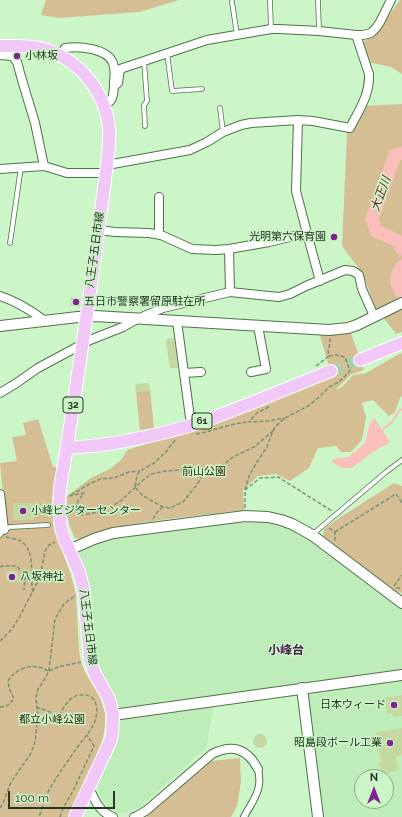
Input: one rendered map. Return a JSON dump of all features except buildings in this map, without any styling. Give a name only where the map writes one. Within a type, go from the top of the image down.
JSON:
[{"type":"main road","name":"八王子五日市線","points":[[0,46],[31,47],[44,50],[60,56],[74,64],[95,88],[104,106],[109,133],[98,230],[60,488],[59,507],[61,528],[79,572],[84,592],[90,660],[94,671],[109,699],[113,715],[112,734],[104,756],[75,817]]},
{"type":"main road","points":[[360,360],[402,343]]},
{"type":"main road","name":"61","points":[[67,447],[123,442],[154,435],[192,430],[207,420],[331,371]]},
{"type":"street","points":[[114,86],[118,83],[120,69],[207,40],[271,29],[319,30],[356,35],[371,33],[376,28],[391,0]]},
{"type":"street","points":[[0,169],[44,166],[67,173],[106,169],[190,150],[223,132],[251,123],[298,120],[313,121],[350,128],[369,87],[369,74],[356,35]]},
{"type":"street","points":[[60,56],[65,48],[68,48],[97,51],[109,57],[114,64],[114,86],[112,100],[104,106]]},
{"type":"street","points":[[0,55],[12,56],[17,62],[35,123],[44,166]]},
{"type":"street","points":[[298,120],[296,191],[320,281]]},
{"type":"street","points":[[159,197],[159,235]]},
{"type":"street","points":[[98,230],[149,233],[159,235],[192,248],[210,250],[229,249],[269,242],[307,233]]},
{"type":"street","points":[[229,249],[230,292]]},
{"type":"street","points":[[0,393],[43,365],[82,344],[123,327],[137,319],[167,307],[230,292],[279,297],[290,294],[345,270],[353,271],[359,275],[362,290],[378,314]]},
{"type":"street","points":[[0,296],[10,299],[38,315],[45,321]]},
{"type":"street","points":[[0,326],[86,316],[318,330],[338,329],[348,328],[402,304]]},
{"type":"street","points":[[167,307],[165,313],[173,321],[184,373],[192,430]]},
{"type":"street","points":[[251,372],[266,369],[258,326]]},
{"type":"street","points":[[184,373],[201,372]]},
{"type":"street","points":[[0,494],[3,534]]},
{"type":"street","points":[[69,550],[113,533],[245,516],[268,517],[292,524],[312,535],[402,603]]},
{"type":"street","points":[[113,715],[402,675]]},
{"type":"street","points":[[302,688],[318,817]]},
{"type":"street","points":[[134,817],[147,810],[212,754],[220,750],[231,748],[239,750],[247,755],[254,762],[260,777],[260,785],[244,817]]},
{"type":"street","points":[[89,787],[101,810],[108,816],[112,817]]},
{"type":"lane","points":[[270,0],[271,29]]},
{"type":"lane","points":[[318,0],[319,30]]},
{"type":"lane","points":[[232,2],[237,35]]},
{"type":"lane","points":[[167,53],[172,91],[202,88]]},
{"type":"lane","points":[[144,60],[147,101],[144,106],[145,126]]},
{"type":"lane","points":[[220,108],[223,132]]},
{"type":"lane","points":[[10,243],[21,167]]},
{"type":"lane","points":[[312,535],[402,460]]},
{"type":"lane","points":[[3,534],[10,527],[48,525]]},
{"type":"path","points":[[329,356],[328,350],[330,336]]},
{"type":"path","points":[[192,430],[209,432],[240,422],[268,421],[285,418],[308,406],[329,387],[339,382],[350,371],[345,357],[336,355],[329,356],[313,368]]},
{"type":"path","points":[[249,422],[257,414],[272,406]]},
{"type":"path","points":[[69,496],[84,493],[78,501],[75,511],[82,515],[110,508],[152,474],[165,471],[182,470],[204,473],[218,470],[233,457],[254,448],[285,418]]},
{"type":"path","points":[[245,516],[245,490],[249,476],[267,447],[273,431]]},
{"type":"path","points":[[66,498],[91,483],[101,479],[114,478],[129,472],[140,471],[154,463],[166,452],[176,438],[170,439]]},
{"type":"path","points":[[135,488],[137,475],[140,471]]},
{"type":"path","points":[[135,488],[142,495],[152,501],[163,507],[170,508],[183,502],[204,473]]},
{"type":"path","points":[[245,490],[260,478],[278,477],[331,510]]},
{"type":"path","points":[[335,532],[396,494],[402,503]]},
{"type":"path","points":[[152,521],[157,512],[163,507]]},
{"type":"path","points":[[3,534],[20,540],[28,548],[31,556],[31,586],[33,592]]},
{"type":"path","points":[[0,641],[12,629],[33,592],[40,577],[45,551],[49,545],[58,541]]},
{"type":"path","points":[[0,567],[17,566],[25,576],[24,590]]},
{"type":"path","points":[[393,587],[402,575]]},
{"type":"path","points":[[0,808],[11,782],[30,755],[35,742],[38,716],[36,698],[38,689],[49,671],[55,619],[64,604],[79,594]]},
{"type":"path","points":[[49,671],[58,667],[90,660]]},
{"type":"path","points":[[0,707],[7,706],[14,699],[8,682],[18,671],[31,666],[38,666],[49,671]]},
{"type":"path","points":[[36,707],[59,715],[73,697],[80,694],[90,696],[94,700],[97,712],[95,722],[64,766],[47,794],[39,817]]},
{"type":"path","points":[[60,817],[94,746],[87,735]]},
{"type":"shaded area","points":[[374,418],[390,442],[373,452],[352,468],[342,468],[332,462],[333,459],[349,457],[365,443],[369,426]]},
{"type":"shaded area","points":[[240,520],[272,521],[302,532],[396,603],[402,609],[402,817],[314,817],[302,689],[214,706],[206,748],[139,808],[130,812],[119,813],[108,807],[102,801],[98,789],[98,781],[117,737],[120,721],[117,706],[95,661],[77,559],[81,549],[109,538]]},
{"type":"green space","points":[[46,0],[179,0],[139,12],[59,18],[41,15]]},
{"type":"green space","points":[[400,0],[402,0],[402,74],[391,67],[368,62],[361,44],[379,29]]},
{"type":"green space","points":[[402,104],[402,332],[396,334],[375,307],[363,274],[342,246],[347,133],[360,106]]},
{"type":"green space","name":"前山公園","points":[[349,328],[364,370],[352,374],[335,390],[342,387],[353,375],[366,373],[401,353],[402,355],[402,396],[395,412],[389,416],[373,400],[362,403],[366,418],[362,440],[351,452],[341,452],[336,446],[318,448],[309,468],[290,481],[276,474],[258,476],[243,490],[244,510],[129,525],[105,530],[82,540],[75,538],[68,518],[67,496],[91,478],[110,469],[122,459],[127,450],[216,423],[333,377],[319,332]]},
{"type":"green space","points":[[150,390],[154,428],[140,430],[136,392]]},
{"type":"green space","name":"都立小峰公園","points":[[38,419],[53,467],[58,467],[55,494],[52,497],[54,529],[71,575],[76,595],[81,662],[85,672],[100,697],[105,713],[105,726],[103,739],[85,785],[70,817],[0,817],[0,530],[6,523],[0,463],[17,461],[12,437],[26,435],[23,423]]},
{"type":"green space","points":[[394,483],[402,486],[402,593],[393,591],[323,537],[324,529]]},
{"type":"green space","points":[[240,758],[241,782],[237,806],[231,817],[146,817],[182,784],[211,761]]},
{"type":"waterway","name":"大正川","points":[[402,153],[395,155],[372,219],[376,231],[398,241],[402,249]]},
{"type":"waterway","name":"大正川","points":[[402,266],[397,276],[397,283],[402,293]]},
{"type":"waterway","points":[[382,430],[392,422],[402,409]]},
{"type":"tunnel","points":[[331,371],[360,360]]},
{"type":"place","name":"小林坂","points":[[17,56]]},
{"type":"place","name":"光明第六保育園","points":[[334,237]]},
{"type":"place","name":"五日市警察署留原駐在所","points":[[76,302]]},
{"type":"place","name":"小峰ビジターセンター","points":[[23,511]]},
{"type":"place","name":"八坂神社","points":[[12,577]]},
{"type":"place","name":"日本ウィード","points":[[394,705]]},
{"type":"place","name":"昭島段ボール工業","points":[[390,743]]},
{"type":"district","name":"小峰台","points":[[286,650]]}]
